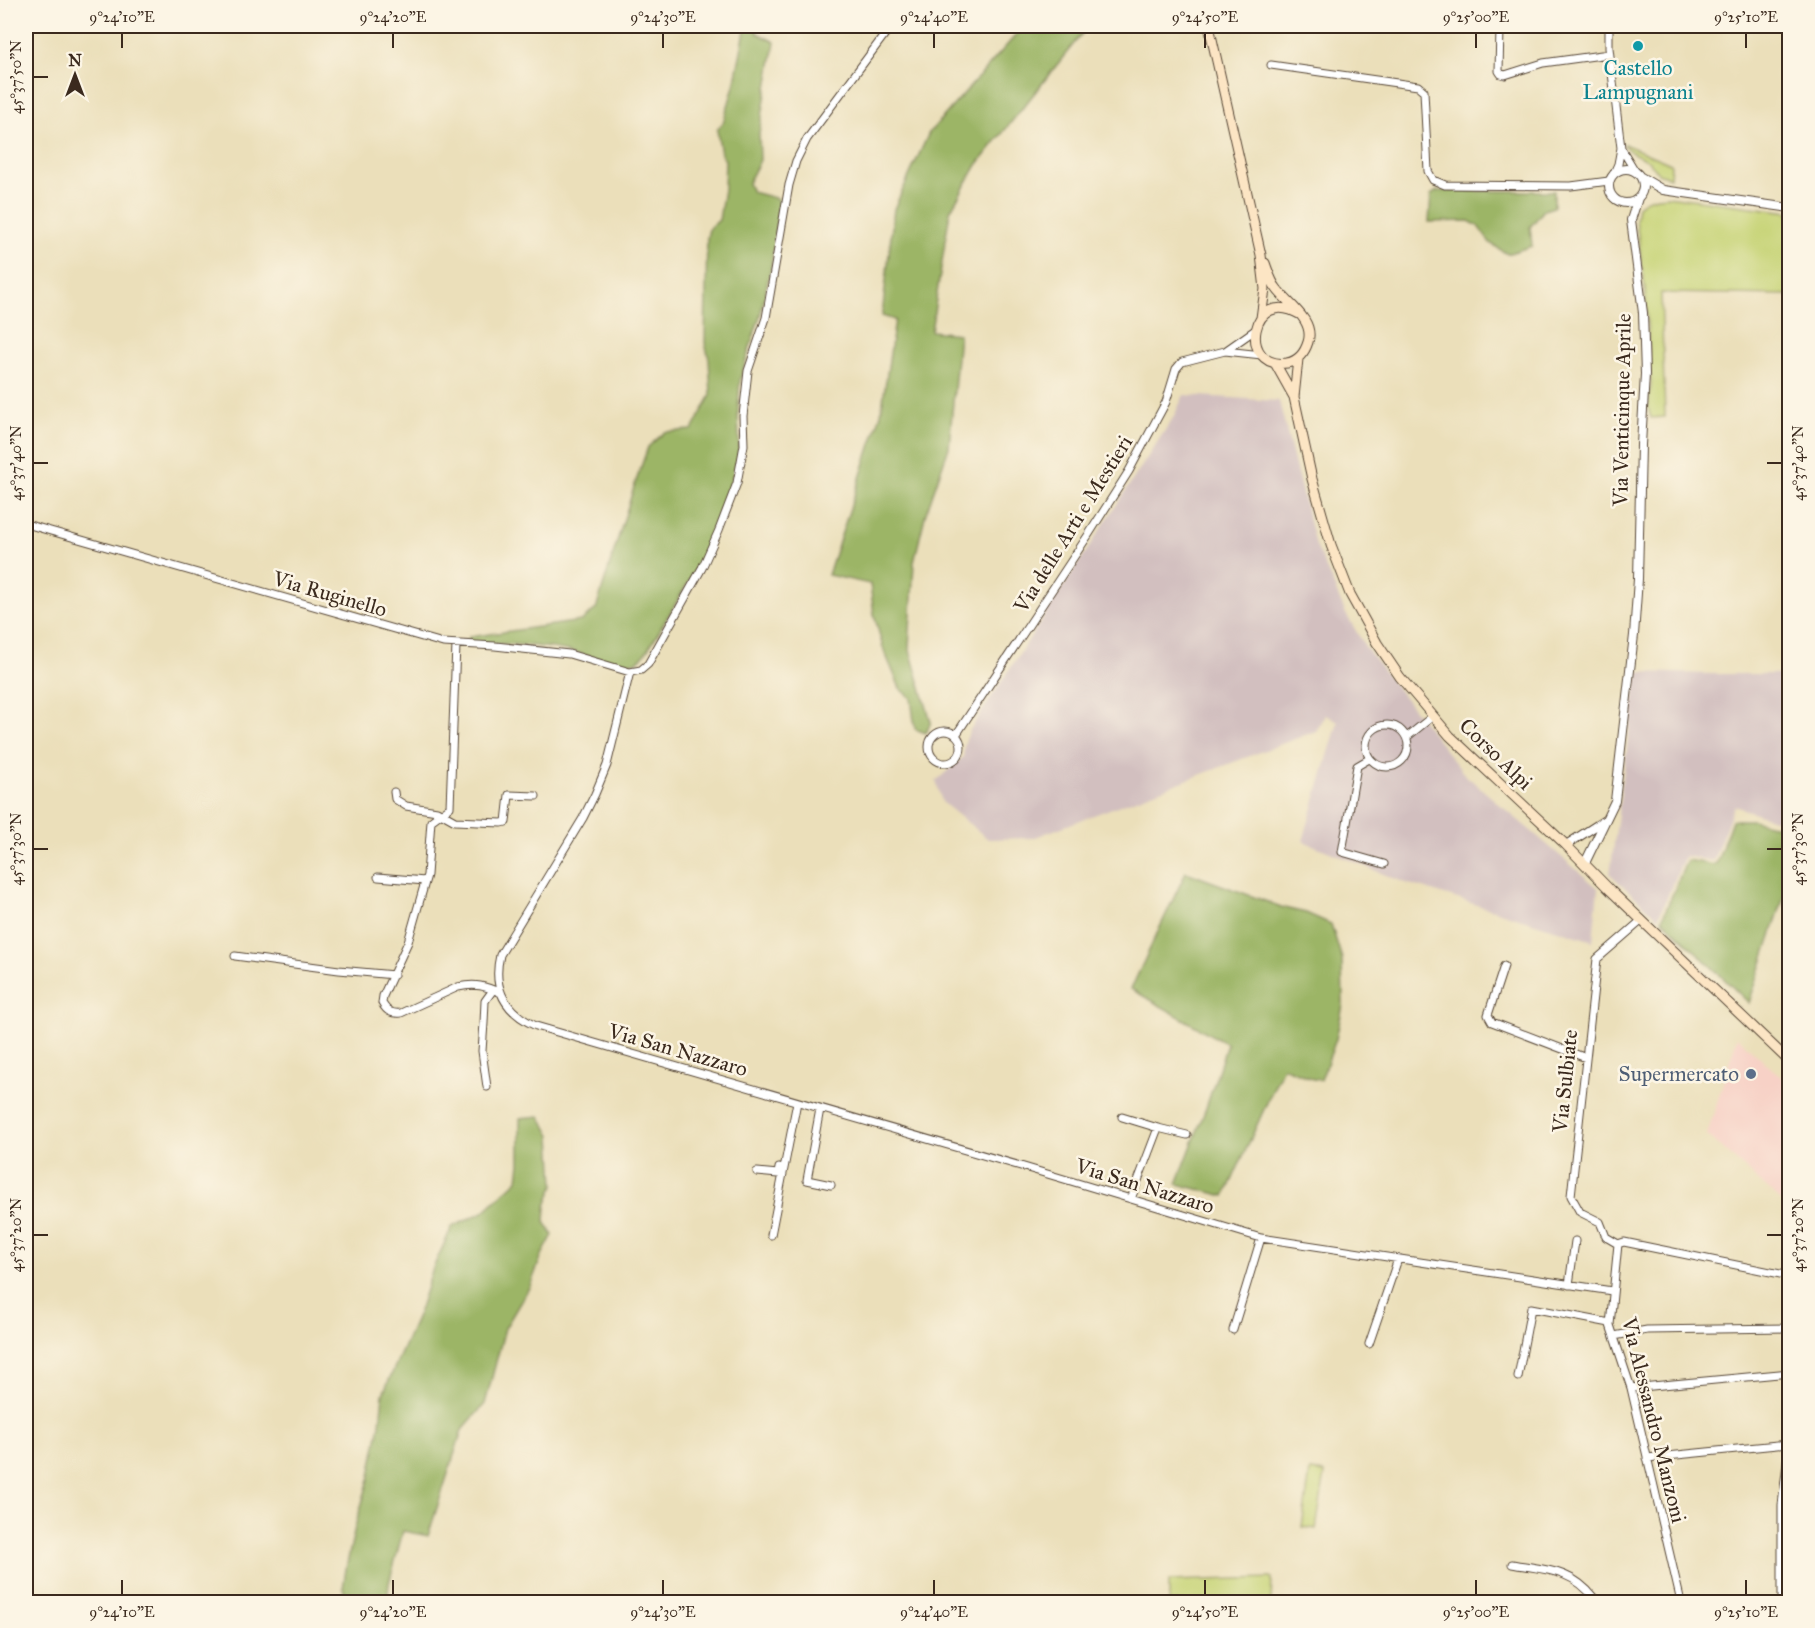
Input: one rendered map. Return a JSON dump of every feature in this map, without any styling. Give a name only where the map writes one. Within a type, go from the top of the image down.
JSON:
[{"type":"main road","points":[[1209,26],[1261,255],[1265,289],[1261,318]]},
{"type":"main road","points":[[1261,255],[1275,288],[1301,315],[1308,326],[1310,337],[1306,350],[1298,359],[1288,363],[1275,363],[1262,355],[1255,342],[1255,330],[1261,318],[1267,312],[1286,308],[1301,315]]},
{"type":"main road","name":"Corso Alpi","points":[[1294,397],[1298,359]]},
{"type":"main road","name":"Corso Alpi","points":[[1275,363],[1294,397],[1320,510],[1350,594],[1384,654],[1400,677],[1458,744],[1585,863],[1790,1062]]},
{"type":"street","points":[[501,993],[498,974],[500,955],[583,818],[595,794],[607,765],[630,672],[640,670],[648,664],[702,568],[737,483],[744,445],[743,416],[748,371],[766,318],[789,185],[799,154],[841,92],[891,26]]},
{"type":"street","points":[[1503,26],[1500,29],[1499,71],[1504,75],[1543,63],[1609,54]]},
{"type":"street","points":[[1609,26],[1609,54],[1621,148],[1609,189],[1614,197],[1626,203],[1663,190],[1790,208]]},
{"type":"street","points":[[1271,65],[1418,86],[1424,90],[1428,171],[1433,180],[1445,185],[1570,186],[1612,177],[1625,168],[1663,190]]},
{"type":"street","points":[[1621,148],[1638,174],[1643,188],[1639,197]]},
{"type":"street","name":"Via Venticinque Aprile","points":[[1614,197],[1631,220]]},
{"type":"street","name":"Via Venticinque Aprile","points":[[1605,820],[1615,801],[1636,600],[1645,352],[1631,220],[1639,197]]},
{"type":"street","name":"Via delle Arti e Mestieri","points":[[1225,351],[1255,330]]},
{"type":"street","name":"Via delle Arti e Mestieri","points":[[956,735],[1129,471],[1166,402],[1176,369],[1182,362],[1225,351],[1262,355]]},
{"type":"street","name":"Via Ruginello","points":[[26,524],[442,643],[569,654],[630,672]]},
{"type":"street","points":[[456,645],[450,807],[431,821],[426,878],[408,942],[383,996],[382,1003],[388,1011],[394,1014],[458,987],[475,984],[501,993]]},
{"type":"street","points":[[1407,737],[1432,716]]},
{"type":"street","points":[[1388,724],[1402,730],[1407,737],[1408,753],[1398,765],[1390,768],[1382,767],[1369,759],[1365,744],[1373,730],[1388,724]]},
{"type":"street","name":"Via delle Arti e Mestieri","points":[[943,732],[956,735],[961,746],[957,758],[947,763],[936,760],[930,751],[935,735],[943,732]]},
{"type":"street","points":[[1369,759],[1357,766],[1342,852],[1384,864]]},
{"type":"street","points":[[394,792],[395,799],[406,806],[437,811],[455,821],[502,823],[506,822],[509,795],[536,796]]},
{"type":"street","points":[[1566,845],[1605,820]]},
{"type":"street","points":[[1585,863],[1605,820]]},
{"type":"street","points":[[378,877],[426,878]]},
{"type":"street","name":"Via Sulbiate","points":[[1618,1244],[1606,1237],[1600,1222],[1580,1212],[1570,1196],[1597,959],[1642,920]]},
{"type":"street","points":[[235,956],[319,968],[394,975]]},
{"type":"street","points":[[1504,966],[1488,1016],[1492,1022],[1586,1058]]},
{"type":"street","points":[[487,1087],[482,1052],[484,1012],[485,1001],[494,990]]},
{"type":"street","name":"Via San Nazzaro","points":[[501,993],[514,1014],[536,1026],[1131,1198],[1261,1238],[1612,1291]]},
{"type":"street","points":[[757,1172],[778,1174],[795,1101]]},
{"type":"street","points":[[771,1235],[795,1101]]},
{"type":"street","points":[[820,1109],[807,1180],[831,1185]]},
{"type":"street","points":[[1122,1117],[1187,1135]]},
{"type":"street","points":[[1131,1198],[1158,1128]]},
{"type":"street","points":[[1233,1330],[1261,1238]]},
{"type":"street","points":[[1569,1285],[1575,1241]]},
{"type":"street","points":[[1618,1244],[1624,1242],[1790,1276]]},
{"type":"street","name":"Via Alessandro Manzoni","points":[[1618,1244],[1610,1323],[1630,1388],[1681,1602]]},
{"type":"street","points":[[1369,1344],[1398,1259]]},
{"type":"street","points":[[1518,1377],[1531,1308],[1610,1323]]},
{"type":"street","points":[[1614,1336],[1647,1330],[1790,1328]]},
{"type":"street","points":[[1630,1388],[1790,1373]]},
{"type":"street","points":[[1647,1458],[1789,1441],[1782,1505],[1786,1594],[1782,1602]]},
{"type":"street","points":[[1512,1564],[1568,1575],[1586,1588],[1594,1598],[1594,1602]]},
{"type":"shaded area","points":[[1184,395],[1279,401],[1314,541],[1346,614],[1366,648],[1464,774],[1598,888],[1593,941],[1403,882],[1303,841],[1338,722],[1326,715],[1316,731],[1033,838],[988,839],[942,802],[936,781],[963,757],[965,742],[970,730],[1173,418]]},
{"type":"shaded area","points":[[1637,672],[1789,674],[1789,824],[1734,806],[1713,861],[1685,856],[1658,918],[1610,874]]},
{"type":"shaded area","points":[[1737,1037],[1789,1084],[1789,1225],[1784,1224],[1786,1205],[1707,1135]]},
{"type":"green space","points":[[746,26],[758,26],[757,33],[775,42],[759,133],[760,160],[748,183],[752,192],[779,199],[771,267],[760,316],[740,379],[738,456],[714,529],[698,566],[652,643],[639,660],[625,663],[545,647],[468,643],[469,637],[581,621],[596,609],[648,447],[665,432],[692,430],[711,395],[709,359],[705,343],[707,238],[709,229],[719,220],[724,189],[725,160],[721,154],[717,130],[723,123],[734,86]]},
{"type":"green space","points":[[1024,26],[1088,26],[977,165],[950,211],[931,331],[959,334],[949,447],[925,516],[914,562],[909,647],[931,722],[926,733],[915,729],[911,698],[900,688],[883,648],[874,614],[870,584],[828,575],[881,414],[895,320],[882,316],[894,209],[929,133]]},
{"type":"green space","points":[[1624,144],[1671,164],[1670,177],[1658,173],[1649,161],[1631,152]]},
{"type":"green space","points":[[1437,191],[1554,191],[1554,207],[1544,210],[1530,227],[1532,246],[1507,254],[1490,243],[1478,226],[1469,221],[1429,222],[1431,195]]},
{"type":"green space","points":[[1667,196],[1789,212],[1789,295],[1661,293],[1665,417],[1651,418],[1648,408],[1651,384],[1645,288],[1636,220],[1638,206],[1641,203],[1651,198]]},
{"type":"green space","points":[[1732,820],[1752,820],[1789,829],[1789,881],[1749,1003],[1662,919],[1687,860],[1714,865]]},
{"type":"green space","points":[[1186,872],[1284,908],[1306,913],[1331,924],[1342,959],[1343,1005],[1336,1039],[1321,1080],[1283,1067],[1225,1196],[1177,1184],[1227,1044],[1131,989]]},
{"type":"green space","points":[[540,1116],[551,1136],[554,1185],[546,1206],[545,1222],[553,1235],[542,1255],[530,1286],[505,1328],[485,1404],[462,1430],[428,1536],[403,1531],[389,1583],[387,1602],[347,1602],[343,1588],[346,1569],[370,1476],[383,1394],[418,1314],[433,1268],[452,1227],[483,1212],[518,1180],[520,1118]]},
{"type":"green space","points":[[1310,1471],[1325,1473],[1316,1529],[1302,1527]]},
{"type":"green space","points":[[1272,1578],[1271,1602],[1169,1602],[1169,1581]]},
{"type":"place","name":"Castello Lampugnani","points":[[1638,46]]},
{"type":"place","name":"Supermercato","points":[[1751,1074]]}]
